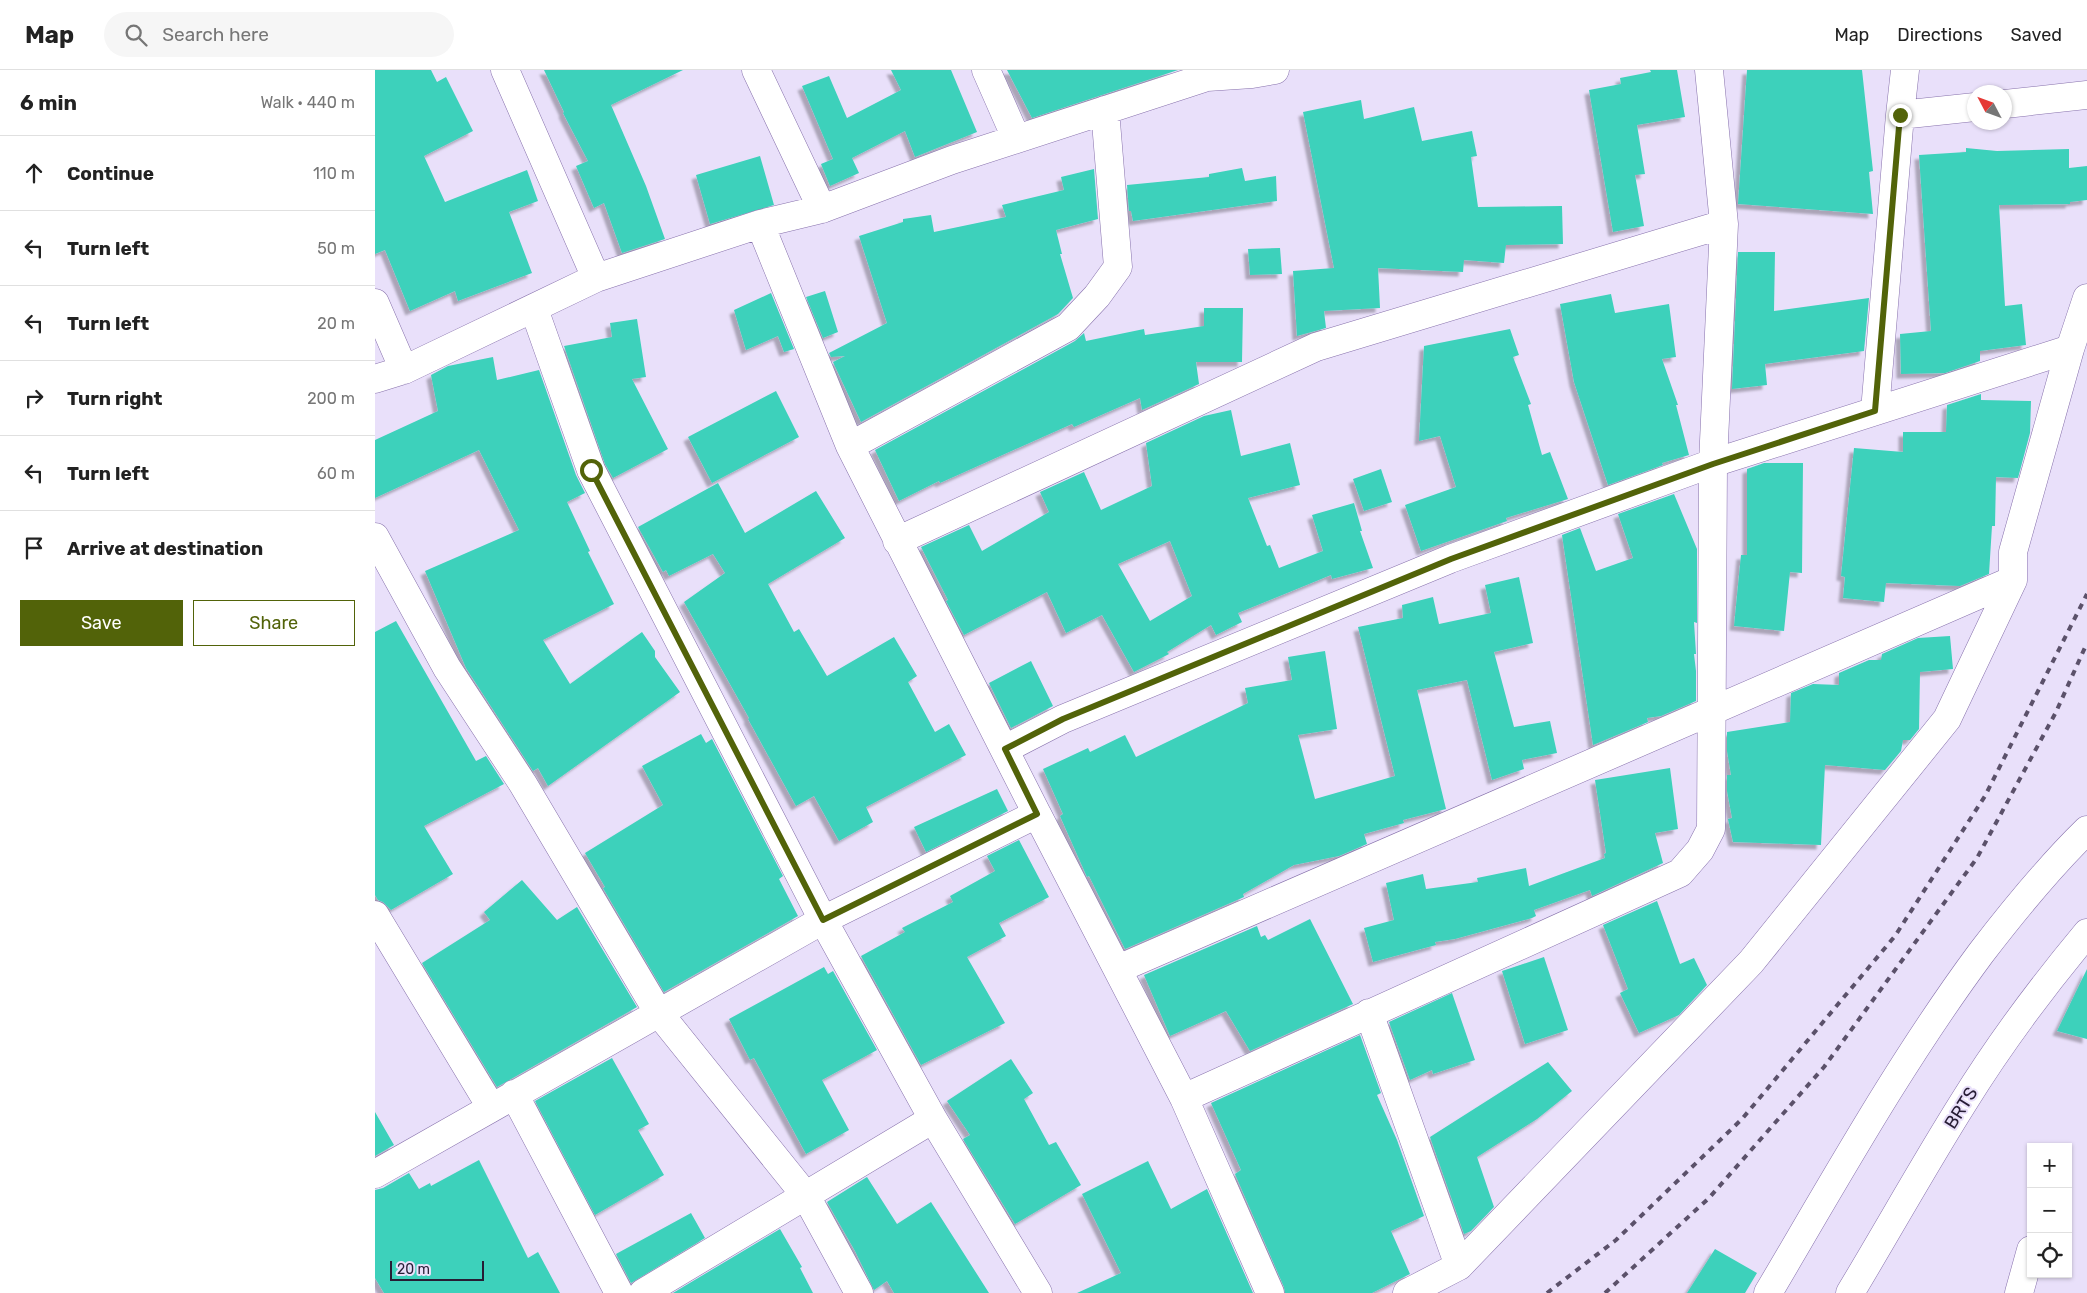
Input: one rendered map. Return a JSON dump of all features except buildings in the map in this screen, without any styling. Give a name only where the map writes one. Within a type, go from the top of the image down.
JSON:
[{"type":"street","points":[[505,70],[596,278]]},
{"type":"street","points":[[756,70],[822,209]]},
{"type":"street","points":[[986,70],[1016,138]]},
{"type":"street","points":[[1184,1098],[1680,873],[1700,850],[1711,829],[1713,464],[1724,224],[1709,70]]},
{"type":"street","points":[[1875,411],[1905,70]]},
{"type":"street","points":[[375,379],[404,370],[596,278],[760,224],[822,209],[1016,138],[1207,77],[1259,71]]},
{"type":"street","points":[[2012,103],[2087,95]]},
{"type":"street","points":[[1900,115],[1967,108]]},
{"type":"street","points":[[850,446],[1068,327],[1097,296],[1118,267],[1105,110]]},
{"type":"street","points":[[760,224],[850,446],[1184,1098],[1271,1293]]},
{"type":"street","points":[[897,541],[1316,347],[1724,224]]},
{"type":"street","points":[[1407,1293],[1459,1266],[1751,962],[1947,719],[2013,580],[2013,552],[2070,349],[2087,298]]},
{"type":"street","points":[[375,303],[404,370]]},
{"type":"street","points":[[534,309],[591,470],[823,920],[933,1119],[1038,1293]]},
{"type":"street","points":[[1005,749],[1063,719],[1451,559],[1713,464],[2070,349]]},
{"type":"street","points":[[375,537],[447,668],[523,784],[658,1012],[806,1196],[859,1293]]},
{"type":"street","points":[[1118,969],[2013,580]]},
{"type":"street","points":[[375,1174],[823,920],[1037,814]]},
{"type":"street","points":[[1768,1293],[1905,1062],[1958,984],[2003,924],[2052,865],[2087,830]]},
{"type":"street","points":[[375,915],[503,1100],[619,1293]]},
{"type":"street","name":"BRTS","points":[[1850,1293],[1969,1094],[2015,1026],[2087,933]]},
{"type":"street","points":[[1369,1013],[1459,1266]]},
{"type":"street","points":[[643,1293],[933,1119]]},
{"type":"street","points":[[2019,1293],[2027,1264]]},
{"type":"railway","points":[[1547,1293],[1616,1240],[1742,1119],[1895,936],[1985,796],[2087,594]]},
{"type":"railway","points":[[1605,1293],[1709,1198],[1824,1067],[1977,858],[2056,712],[2087,643]]},
{"type":"route","points":[[591,470],[823,920],[1037,814],[1005,749],[1063,719],[1451,559],[1713,464],[1875,411],[1900,115]]}]
